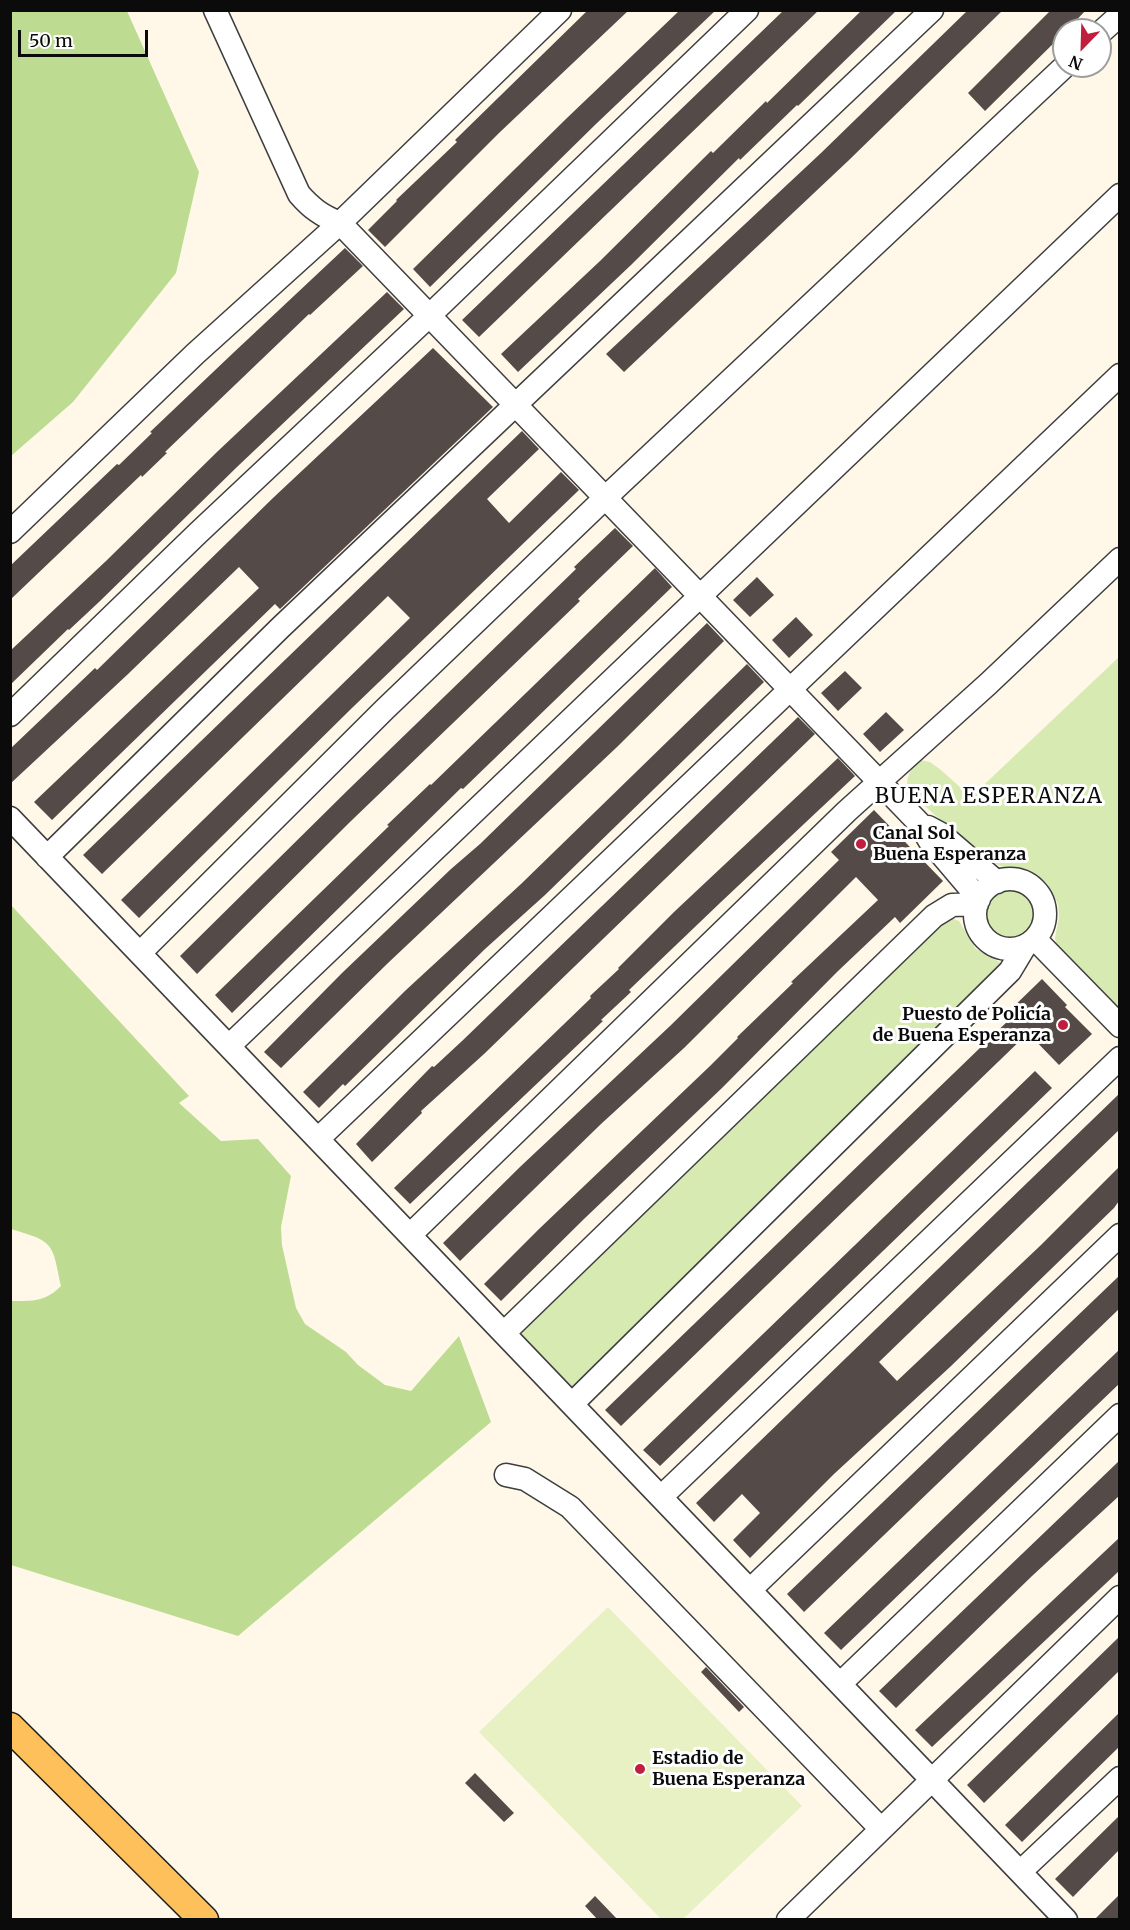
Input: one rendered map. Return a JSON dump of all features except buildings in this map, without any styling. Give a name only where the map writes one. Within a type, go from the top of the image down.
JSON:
[{"type":"main road","points":[[10,1727],[204,1920]]},
{"type":"street","points":[[215,10],[299,194],[309,206],[322,216],[340,223],[789,688],[919,824],[928,840],[978,901]]},
{"type":"street","points":[[10,532],[195,354],[340,223],[560,10]]},
{"type":"street","points":[[10,715],[747,10]]},
{"type":"street","points":[[48,857],[290,619],[932,10]]},
{"type":"street","points":[[140,953],[384,710],[605,498],[1052,78]]},
{"type":"street","points":[[229,1046],[1119,195]]},
{"type":"street","points":[[318,1139],[1119,375]]},
{"type":"street","points":[[410,1235],[847,811],[988,684],[1119,559]]},
{"type":"street","points":[[10,818],[1066,1920]]},
{"type":"street","points":[[919,824],[941,834],[997,882]]},
{"type":"street","points":[[572,1404],[1010,971],[1042,929],[1045,918],[1044,906],[1039,895],[1031,886],[1020,881],[1008,879],[997,882],[986,889],[978,901],[975,915],[977,927],[983,936],[992,944],[1003,948],[1014,949],[1030,942]]},
{"type":"street","points":[[504,1333],[934,916],[952,905],[978,901]]},
{"type":"street","points":[[1030,942],[1119,1026]]},
{"type":"street","points":[[661,1497],[1119,1058]]},
{"type":"street","points":[[750,1590],[1119,1235]]},
{"type":"street","points":[[840,1684],[1119,1415]]},
{"type":"street","points":[[506,1475],[525,1479],[570,1507],[881,1829]]},
{"type":"street","points":[[788,1920],[1119,1597]]},
{"type":"street","points":[[1020,1872],[1119,1778]]},
{"type":"green space","points":[[11,10],[127,11],[199,172],[176,273],[73,402],[11,456]]},
{"type":"green space","points":[[1119,657],[1119,1015],[1058,952],[1055,938],[1059,917],[1058,904],[1047,883],[1034,874],[1003,867],[983,858],[908,791],[907,782],[911,771],[920,760],[930,762],[971,797]]},
{"type":"green space","points":[[1005,887],[1015,887],[1030,895],[1036,904],[1038,915],[1036,926],[1030,935],[1015,943],[1005,943],[994,938],[987,931],[982,920],[982,910],[987,899],[994,892]]},
{"type":"green space","points":[[10,904],[189,1096],[179,1103],[221,1141],[258,1139],[291,1176],[281,1227],[282,1245],[296,1308],[305,1324],[346,1352],[358,1365],[385,1385],[411,1391],[459,1336],[491,1422],[238,1636],[11,1565],[11,1301],[38,1300],[50,1295],[61,1286],[56,1261],[49,1246],[36,1237],[11,1229]]},
{"type":"green space","points":[[948,917],[959,921],[976,949],[1003,964],[578,1393],[518,1330]]},
{"type":"green space","name":"Estadio de Buena Esperanza","points":[[608,1607],[802,1806],[683,1919],[661,1919],[479,1732]]},
{"type":"place","name":"Canal Sol Buena Esperanza","points":[[861,844]]},
{"type":"place","name":"Puesto de Policía de Buena Esperanza","points":[[1063,1025]]},
{"type":"place","name":"Estadio de Buena Esperanza","points":[[640,1769]]},
{"type":"district","name":"BUENA ESPERANZA","points":[[989,797]]}]
